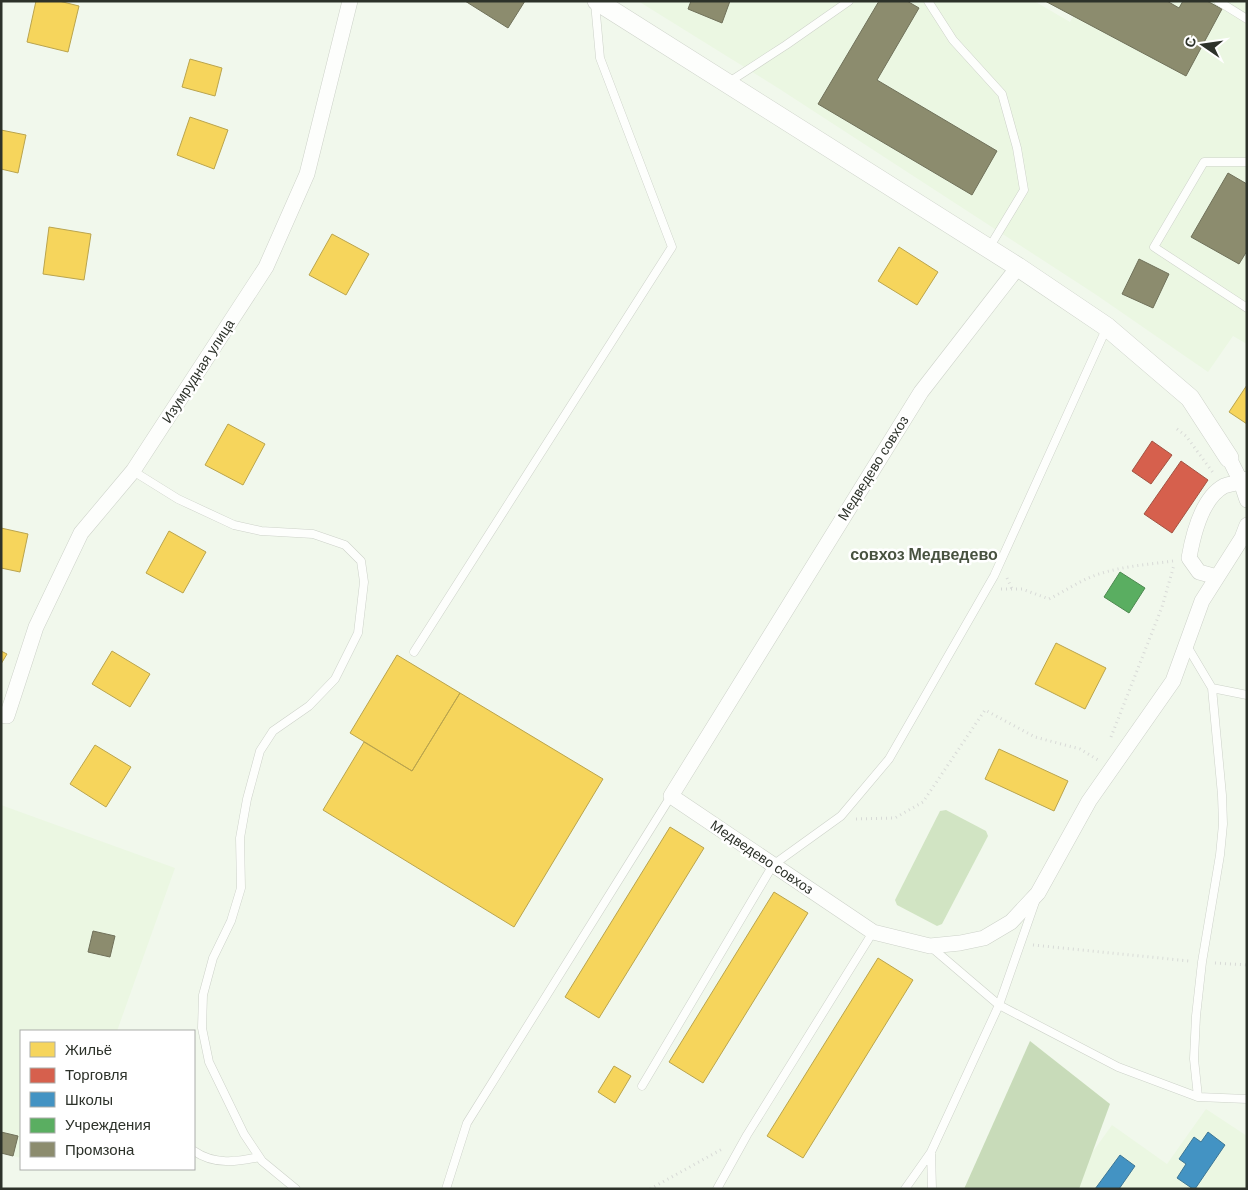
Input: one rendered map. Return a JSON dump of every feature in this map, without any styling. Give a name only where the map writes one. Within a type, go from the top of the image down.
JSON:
[{"type":"street","name":"Изумрудная улица","points":[[1,715],[7,716],[36,627],[81,533],[133,471],[266,267],[307,174],[350,1]]},
{"type":"street","points":[[596,1],[1018,266],[1106,327],[1190,398],[1244,480],[1247,500]]},
{"type":"street","name":"Медведево совхоз","points":[[1018,266],[921,392],[671,796],[874,932],[930,946],[960,944],[984,938],[1011,922],[1038,893],[1107,765],[1173,681],[1202,601],[1242,538],[1247,525]]},
{"type":"street","points":[[1217,577],[1199,572],[1189,558],[1192,536],[1207,502],[1224,487],[1244,480]]},
{"type":"lane","points":[[414,652],[672,247],[600,58],[596,1]]},
{"type":"lane","points":[[728,83],[786,46],[849,1]]},
{"type":"lane","points":[[928,1],[953,40],[1002,94],[1018,148],[1024,190],[989,248]]},
{"type":"lane","points":[[1218,1],[1247,19]]},
{"type":"lane","points":[[1247,162],[1204,162],[1154,247],[1247,308]]},
{"type":"lane","points":[[642,1086],[773,865],[841,816],[889,759],[988,588],[1106,327]]},
{"type":"lane","points":[[133,471],[178,500],[234,525],[261,531],[313,534],[345,545],[361,561],[364,582],[358,633],[335,679],[309,706],[273,731],[260,752],[247,798],[240,838],[241,888],[231,921],[213,958],[203,995],[202,1028],[208,1062],[244,1134],[262,1162],[296,1189]]},
{"type":"lane","points":[[1186,644],[1212,688],[1223,824],[1220,855],[1202,962],[1196,1016],[1194,1059],[1198,1097]]},
{"type":"lane","points":[[1212,688],[1247,695]]},
{"type":"lane","points":[[446,1189],[467,1123],[671,796]]},
{"type":"lane","points":[[905,1189],[930,1152],[999,1005],[1038,893]]},
{"type":"lane","points":[[717,1189],[747,1135],[874,932]]},
{"type":"lane","points":[[930,946],[999,1005],[1118,1067],[1198,1097],[1247,1099]]},
{"type":"lane","points":[[195,1152],[204,1158],[238,1162],[259,1157]]},
{"type":"lane","points":[[930,1152],[932,1189]]},
{"type":"path","points":[[1177,429],[1186,436],[1224,487]]},
{"type":"path","points":[[841,816],[854,819],[895,818],[923,802],[985,710],[1035,737],[1080,749],[1107,765],[1117,721],[1162,607],[1174,561],[1112,571],[1084,580],[1049,599],[1022,589],[988,588]]},
{"type":"path","points":[[1020,944],[1247,965]]},
{"type":"path","points":[[650,1189],[747,1135]]},
{"type":"shaded area","points":[[638,1],[1034,1],[1070,22],[1082,1],[1247,1],[1247,344],[1233,336],[1208,372],[1095,294],[778,88]]},
{"type":"shaded area","points":[[1,805],[175,868],[117,1030],[20,1030],[20,1158],[1,1153]]},
{"type":"shaded area","points":[[946,810],[986,831],[988,836],[942,924],[937,926],[897,905],[895,900],[940,811]]},
{"type":"shaded area","points":[[1030,1041],[1110,1104],[1079,1189],[964,1189]]},
{"type":"shaded area","points":[[1206,1109],[1247,1136],[1247,1189],[1066,1189],[1112,1125],[1167,1164]]},
{"type":"building: Жильё","points":[[36,1],[59,1],[79,6],[68,52],[27,42]]},
{"type":"building: Жильё","points":[[190,59],[222,68],[215,96],[182,87]]},
{"type":"building: Жильё","points":[[190,117],[228,130],[214,169],[177,155]]},
{"type":"building: Жильё","points":[[1,130],[26,135],[18,173],[1,169]]},
{"type":"building: Жильё","points":[[49,227],[91,234],[84,280],[43,274]]},
{"type":"building: Жильё","points":[[332,234],[369,254],[346,295],[309,275]]},
{"type":"building: Жильё","points":[[899,247],[938,272],[917,305],[878,281]]},
{"type":"building: Жильё","points":[[1247,385],[1247,424],[1229,412]]},
{"type":"building: Жильё","points":[[228,424],[265,444],[243,485],[205,465]]},
{"type":"building: Жильё","points":[[1,528],[28,534],[20,572],[1,568]]},
{"type":"building: Жильё","points":[[169,531],[206,552],[183,593],[146,573]]},
{"type":"building: Жильё","points":[[1056,643],[1106,668],[1085,709],[1035,684]]},
{"type":"building: Жильё","points":[[1,651],[7,654],[1,664]]},
{"type":"building: Жильё","points":[[112,651],[150,674],[130,707],[92,684]]},
{"type":"building: Жильё","points":[[397,655],[460,693],[412,771],[350,733]]},
{"type":"building: Жильё","points":[[460,693],[603,779],[514,927],[323,810],[364,742],[412,771]]},
{"type":"building: Жильё","points":[[95,745],[131,767],[106,807],[70,784]]},
{"type":"building: Жильё","points":[[999,749],[1068,781],[1054,811],[985,779]]},
{"type":"building: Жильё","points":[[670,827],[704,848],[599,1018],[565,997]]},
{"type":"building: Жильё","points":[[774,892],[808,913],[703,1083],[669,1062]]},
{"type":"building: Жильё","points":[[878,958],[913,980],[803,1158],[767,1136]]},
{"type":"building: Жильё","points":[[614,1066],[631,1076],[615,1103],[598,1092]]},
{"type":"building: Торговля","points":[[1152,441],[1172,455],[1151,484],[1132,471]]},
{"type":"building: Торговля","points":[[1181,461],[1208,480],[1172,533],[1144,514]]},
{"type":"building: Школы","points":[[1208,1132],[1225,1145],[1195,1189],[1193,1189],[1177,1178],[1186,1164],[1179,1159],[1194,1137],[1201,1142]]},
{"type":"building: Школы","points":[[1120,1155],[1135,1166],[1119,1189],[1095,1189]]},
{"type":"building: Учреждения","points":[[1120,572],[1145,588],[1129,613],[1104,597]]},
{"type":"building: Промзона","points":[[465,1],[525,1],[508,28]]},
{"type":"building: Промзона","points":[[691,1],[730,1],[722,23],[688,9]]},
{"type":"building: Промзона","points":[[879,1],[907,1],[919,8],[877,80],[997,151],[972,195],[818,104]]},
{"type":"building: Промзона","points":[[1045,1],[1167,1],[1179,8],[1183,1],[1207,1],[1222,9],[1186,76]]},
{"type":"building: Промзона","points":[[1228,173],[1247,184],[1247,251],[1239,264],[1191,237]]},
{"type":"building: Промзона","points":[[1139,259],[1169,274],[1153,308],[1122,294]]},
{"type":"building: Промзона","points":[[93,931],[115,936],[110,957],[88,952]]},
{"type":"building: Промзона","points":[[1,1132],[18,1136],[13,1156],[1,1153]]},
{"type":"district","name":"совхоз Медведево","points":[[924,554]]}]
